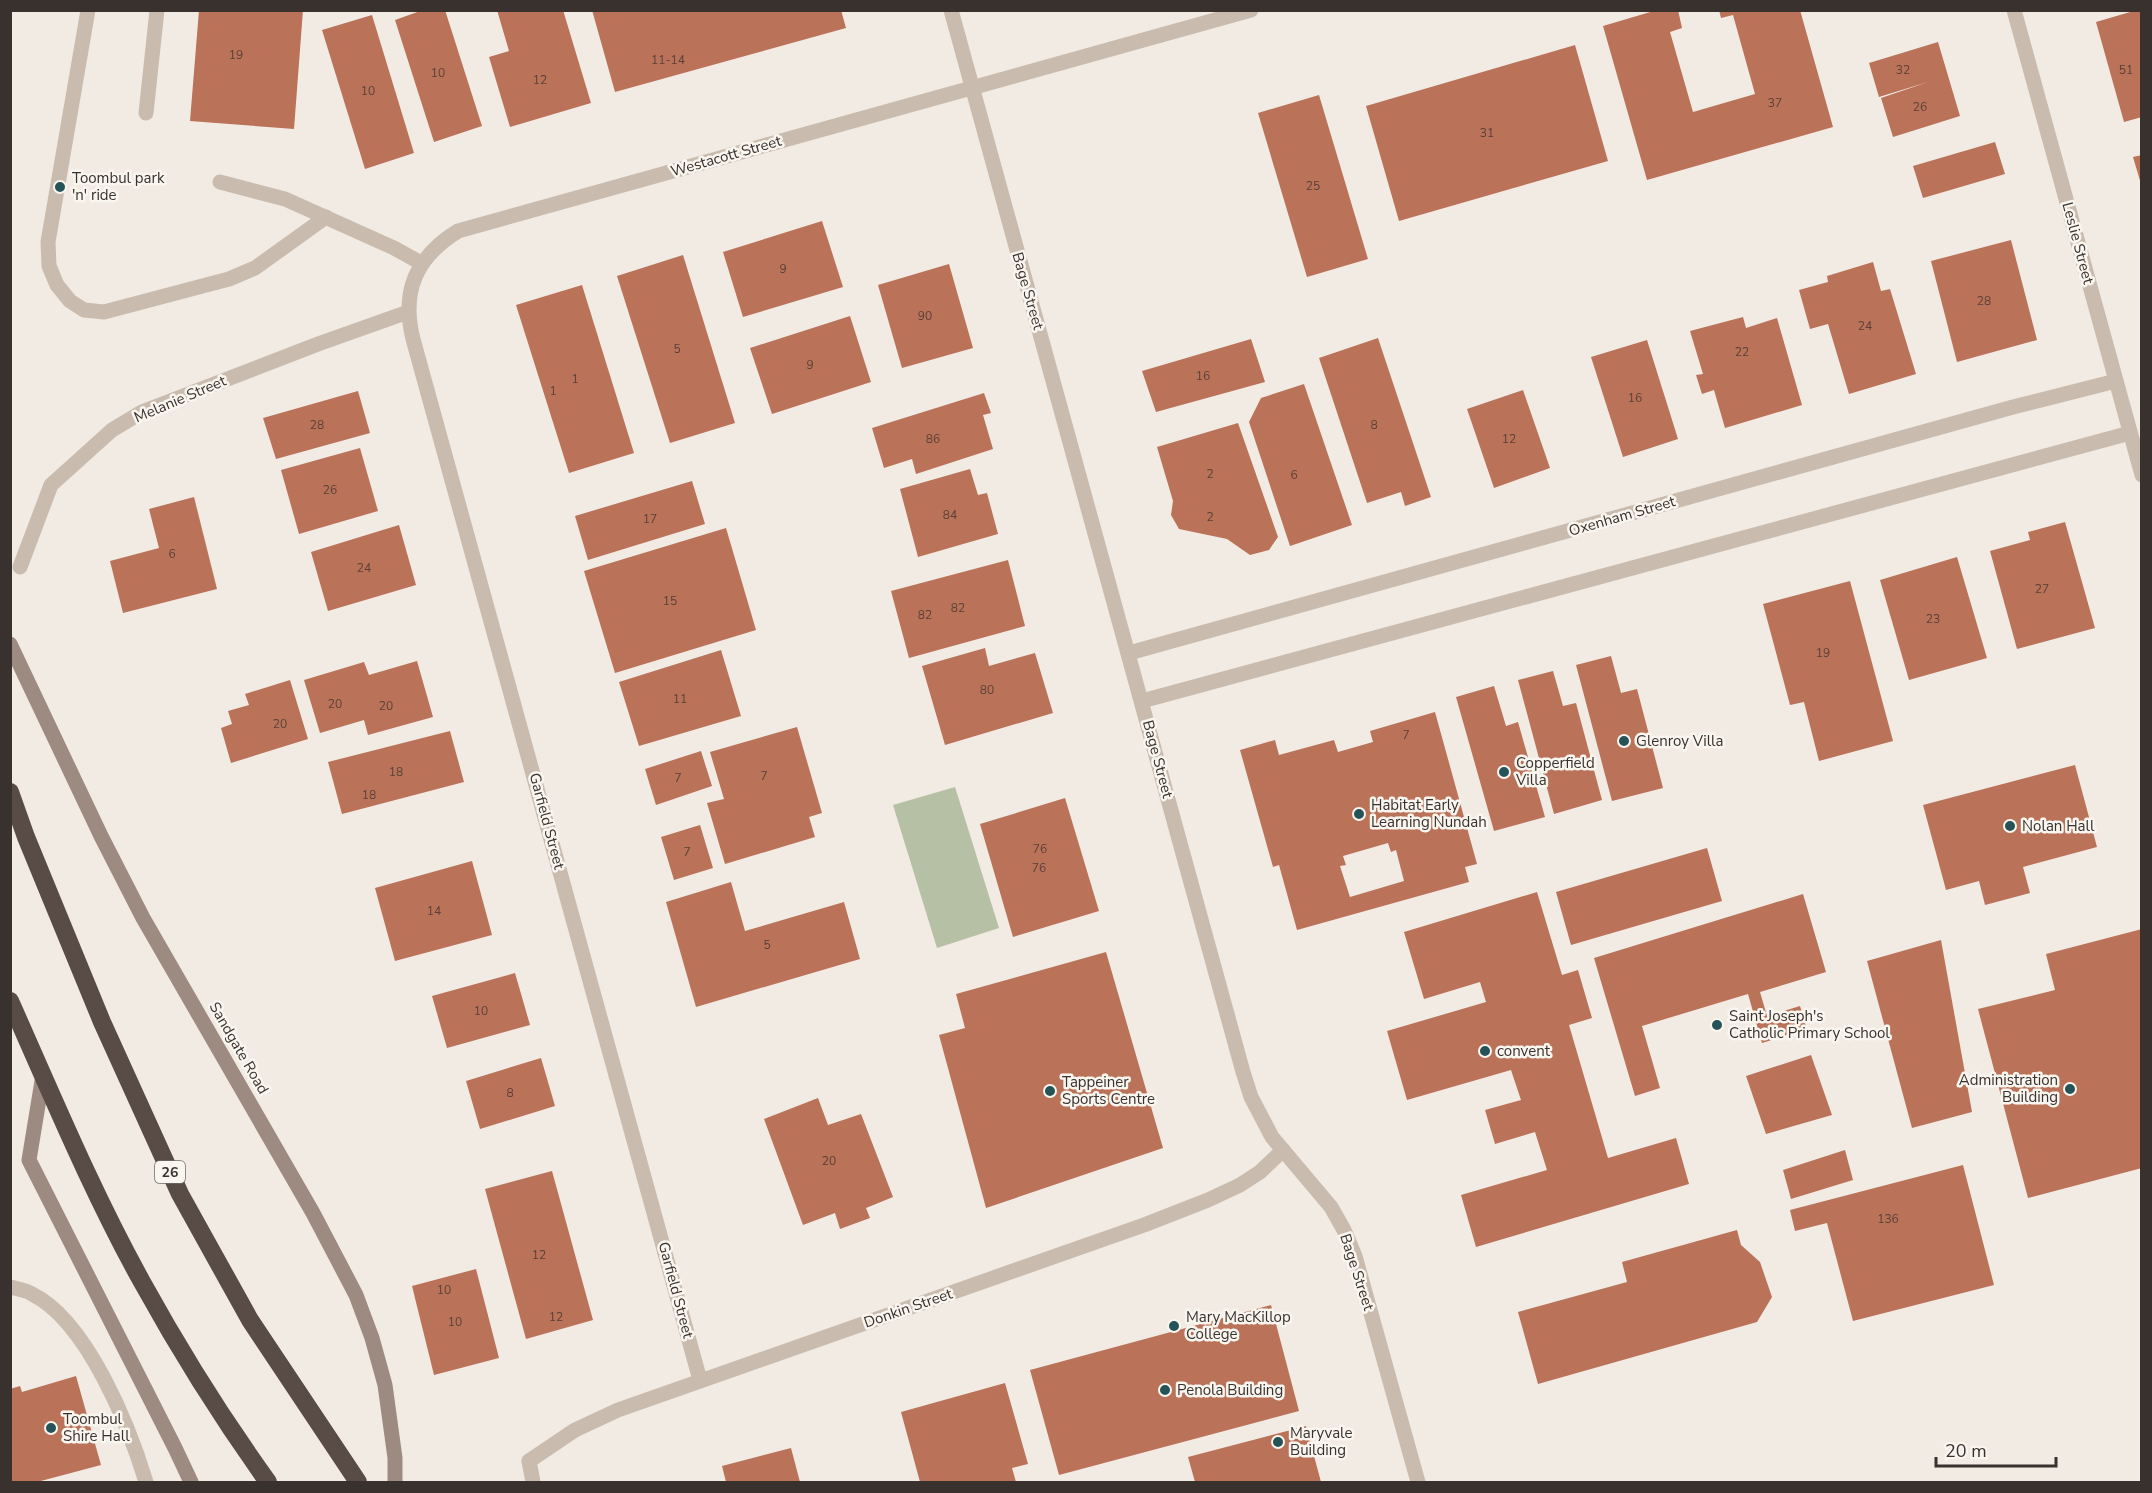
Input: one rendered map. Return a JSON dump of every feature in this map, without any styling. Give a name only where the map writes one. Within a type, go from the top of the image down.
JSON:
[{"type":"highway","name":"26","points":[[10,792],[26,837],[102,1022],[180,1194],[250,1320],[358,1482]]},
{"type":"highway","points":[[10,1001],[96,1191],[141,1280],[182,1353],[268,1482]]},
{"type":"street","points":[[88,10],[48,242],[49,266],[57,285],[70,301],[84,310],[104,312],[229,279],[255,268],[326,217]]},
{"type":"street","points":[[146,113],[157,10]]},
{"type":"street","name":"Bage Street","points":[[951,10],[1243,1072],[1260,1116],[1272,1137],[1331,1207],[1344,1230],[1355,1256],[1418,1482]]},
{"type":"street","name":"Westacott Street","points":[[421,263],[445,239],[458,231],[1251,10]]},
{"type":"street","name":"Leslie Street","points":[[2014,10],[2142,475]]},
{"type":"street","points":[[220,182],[285,199],[421,263]]},
{"type":"street","name":"Garfield Street","points":[[421,263],[413,280],[408,312],[413,339],[700,1380]]},
{"type":"street","name":"Melanie Street","points":[[20,567],[51,485],[112,430],[142,412],[408,312]]},
{"type":"street","name":"Oxenham Street","points":[[1129,652],[2013,407],[2116,381]]},
{"type":"street","points":[[1142,701],[2130,432]]},
{"type":"street","name":"Sandgate Road","points":[[10,644],[101,836],[138,908],[313,1213],[356,1295],[372,1338],[385,1385],[395,1458],[395,1482]]},
{"type":"street","points":[[43,1075],[28,1161],[191,1482]]},
{"type":"street","name":"Donkin Street","points":[[533,1482],[529,1461],[575,1430],[618,1410],[1133,1229],[1197,1204],[1246,1181],[1283,1150]]},
{"type":"street","points":[[10,1287],[33,1294],[54,1310],[74,1330],[104,1377],[139,1459],[146,1482]]},
{"type":"green space","points":[[955,787],[999,928],[937,948],[893,805]]},
{"type":"building","points":[[199,10],[303,10],[294,129],[190,121]]},
{"type":"building","points":[[423,10],[445,10],[482,126],[434,142],[395,20]]},
{"type":"building","points":[[497,10],[563,10],[591,103],[510,127],[489,57],[509,51]]},
{"type":"building","points":[[592,10],[841,10],[846,28],[615,92]]},
{"type":"building","points":[[1657,10],[1678,10],[1682,28],[1670,32],[1693,112],[1755,94],[1733,15],[1721,18],[1719,10],[1800,10],[1833,127],[1647,180],[1603,26]]},
{"type":"building","points":[[2142,10],[2142,117],[2124,122],[2096,22]]},
{"type":"building","points":[[372,15],[414,153],[365,169],[322,30]]},
{"type":"building","points":[[1938,42],[1960,116],[1893,137],[1881,98],[1928,82],[1879,97],[1869,63]]},
{"type":"building","points":[[1575,45],[1608,161],[1399,221],[1366,106]]},
{"type":"building","points":[[1319,95],[1368,259],[1307,277],[1258,113]]},
{"type":"building","points":[[1995,142],[2005,174],[1923,198],[1913,166]]},
{"type":"building","points":[[2142,155],[2142,184],[2141,184],[2133,157]]},
{"type":"building","points":[[822,221],[843,287],[743,317],[723,252]]},
{"type":"building","points":[[2011,240],[2037,340],[1957,362],[1931,261]]},
{"type":"building","points":[[683,255],[735,423],[670,443],[617,276]]},
{"type":"building","points":[[1873,262],[1881,291],[1890,289],[1916,374],[1849,394],[1828,324],[1810,329],[1799,290],[1828,282],[1827,276]]},
{"type":"building","points":[[949,264],[973,348],[902,368],[878,285]]},
{"type":"building","points":[[582,285],[634,453],[569,473],[516,305]]},
{"type":"building","points":[[850,316],[871,382],[772,414],[750,348]]},
{"type":"building","points":[[1743,317],[1746,328],[1777,318],[1802,405],[1725,428],[1714,390],[1702,394],[1696,375],[1703,374],[1690,331]]},
{"type":"building","points":[[1378,338],[1431,497],[1405,506],[1401,492],[1367,503],[1319,358]]},
{"type":"building","points":[[1251,339],[1265,382],[1156,412],[1142,371]]},
{"type":"building","points":[[1647,340],[1678,439],[1623,457],[1591,357]]},
{"type":"building","points":[[1304,384],[1352,525],[1290,546],[1249,422],[1261,398]]},
{"type":"building","points":[[1523,390],[1550,468],[1494,488],[1467,409]]},
{"type":"building","points":[[358,391],[370,433],[276,459],[263,418]]},
{"type":"building","points":[[984,393],[991,413],[983,415],[993,449],[916,474],[912,459],[884,468],[872,428]]},
{"type":"building","points":[[1238,423],[1278,537],[1269,550],[1250,555],[1227,539],[1179,529],[1171,515],[1173,501],[1157,447]]},
{"type":"building","points":[[360,448],[378,511],[299,534],[281,470]]},
{"type":"building","points":[[970,469],[978,495],[987,493],[998,534],[918,557],[900,489]]},
{"type":"building","points":[[692,481],[705,524],[588,560],[575,516]]},
{"type":"building","points":[[194,497],[217,589],[123,613],[110,561],[159,548],[149,509]]},
{"type":"building","points":[[2065,522],[2095,628],[2017,649],[1990,551],[2030,540],[2028,532]]},
{"type":"building","points":[[399,525],[416,585],[328,611],[311,552]]},
{"type":"building","points":[[726,528],[756,630],[615,673],[584,571]]},
{"type":"building","points":[[1957,557],[1987,658],[1909,680],[1880,580]]},
{"type":"building","points":[[1008,560],[1025,626],[909,658],[891,591]]},
{"type":"building","points":[[1850,581],[1893,741],[1819,761],[1804,702],[1790,705],[1763,604]]},
{"type":"building","points":[[985,648],[989,666],[1035,653],[1053,713],[945,745],[922,666]]},
{"type":"building","points":[[721,650],[741,716],[639,746],[619,682]]},
{"type":"building","name":"Glenroy Villa","points":[[1611,656],[1621,693],[1637,689],[1663,788],[1612,801],[1576,665]]},
{"type":"building","points":[[417,661],[433,717],[368,735],[364,720],[320,733],[304,680],[364,662],[369,675]]},
{"type":"building","points":[[1553,671],[1563,706],[1576,703],[1602,800],[1554,814],[1518,680]]},
{"type":"building","points":[[290,680],[308,739],[231,763],[221,728],[232,724],[228,711],[249,705],[245,694]]},
{"type":"building","name":"Copperfield Villa","points":[[1494,686],[1506,726],[1518,722],[1545,817],[1494,831],[1456,697]]},
{"type":"building","points":[[1435,712],[1477,864],[1465,867],[1469,882],[1297,930],[1279,865],[1273,867],[1240,750],[1275,740],[1279,755],[1334,740],[1338,752],[1373,742],[1370,731]],"holes":[[[1388,843],[1391,852],[1396,850],[1404,881],[1350,897],[1340,866],[1346,865],[1343,856]]]},
{"type":"building","points":[[797,727],[822,813],[809,817],[815,837],[725,864],[707,803],[724,799],[710,752]]},
{"type":"building","points":[[450,731],[464,782],[342,814],[328,762]]},
{"type":"building","points":[[701,751],[712,786],[656,805],[645,769]]},
{"type":"building","name":"Nolan Hall","points":[[2075,765],[2097,847],[2023,867],[2030,893],[1985,905],[1979,881],[1946,890],[1923,805]]},
{"type":"building","points":[[1065,798],[1099,911],[1013,937],[980,824]]},
{"type":"building","points":[[700,825],[713,868],[674,880],[661,837]]},
{"type":"building","points":[[1707,848],[1722,901],[1571,945],[1556,892]]},
{"type":"building","points":[[472,861],[492,935],[395,961],[375,888]]},
{"type":"building","points":[[731,882],[745,931],[844,902],[860,959],[696,1007],[666,902]]},
{"type":"building","name":"convent","points":[[1537,892],[1562,975],[1578,970],[1592,1018],[1569,1025],[1608,1158],[1676,1138],[1689,1184],[1476,1247],[1461,1195],[1547,1170],[1535,1132],[1495,1144],[1485,1110],[1521,1100],[1511,1070],[1407,1100],[1387,1031],[1486,1002],[1480,982],[1424,999],[1404,932]]},
{"type":"building","points":[[1803,894],[1826,972],[1760,992],[1767,1016],[1800,1006],[1807,1029],[1762,1043],[1748,994],[1642,1026],[1660,1088],[1635,1096],[1594,958]]},
{"type":"building","name":"Administration Building","points":[[2142,929],[2142,1168],[2028,1198],[1978,1009],[2055,990],[2046,954]]},
{"type":"building","points":[[1941,940],[1972,1112],[1912,1128],[1867,961]]},
{"type":"building","name":"Tappeiner Sports Centre","points":[[1106,952],[1163,1148],[986,1208],[939,1035],[965,1028],[956,994]]},
{"type":"building","points":[[515,973],[530,1025],[447,1048],[432,996]]},
{"type":"building","points":[[1811,1055],[1832,1115],[1766,1134],[1746,1076]]},
{"type":"building","points":[[541,1058],[555,1106],[480,1129],[466,1081]]},
{"type":"building","points":[[818,1098],[828,1125],[861,1114],[893,1197],[866,1208],[870,1218],[840,1229],[835,1213],[803,1225],[764,1119]]},
{"type":"building","points":[[1845,1150],[1853,1180],[1791,1199],[1783,1170]]},
{"type":"building","points":[[1963,1165],[1994,1285],[1853,1321],[1827,1223],[1795,1231],[1790,1210]]},
{"type":"building","points":[[552,1171],[593,1320],[526,1339],[485,1189]]},
{"type":"building","points":[[1737,1230],[1741,1245],[1760,1262],[1772,1297],[1757,1322],[1538,1384],[1518,1312],[1627,1282],[1622,1262]]},
{"type":"building","points":[[476,1269],[499,1358],[434,1375],[412,1286]]},
{"type":"building","name":"Penola Building","points":[[1271,1305],[1299,1411],[1059,1475],[1030,1370]]},
{"type":"building","name":"Toombul Shire Hall","points":[[76,1376],[101,1465],[37,1482],[10,1482],[10,1389],[20,1386],[22,1392]]},
{"type":"building","points":[[1005,1383],[1028,1464],[1012,1468],[1016,1482],[920,1482],[901,1412]]},
{"type":"building","name":"Maryvale Building","points":[[1306,1426],[1321,1482],[1195,1482],[1188,1457]]},
{"type":"building","points":[[791,1448],[800,1482],[726,1482],[722,1466]]},
{"type":"place","name":"Toombul park 'n' ride","points":[[60,187]]},
{"type":"place","name":"Glenroy Villa","points":[[1624,741]]},
{"type":"place","name":"Copperfield Villa","points":[[1504,772]]},
{"type":"place","name":"Habitat Early Learning Nundah","points":[[1359,814]]},
{"type":"place","name":"Nolan Hall","points":[[2010,826]]},
{"type":"place","name":"Saint Joseph's Catholic Primary School","points":[[1717,1025]]},
{"type":"place","name":"convent","points":[[1485,1051]]},
{"type":"place","name":"Administration Building","points":[[2070,1089]]},
{"type":"place","name":"Tappeiner Sports Centre","points":[[1050,1091]]},
{"type":"place","name":"Mary MacKillop College","points":[[1174,1326]]},
{"type":"place","name":"Penola Building","points":[[1165,1390]]},
{"type":"place","name":"Toombul Shire Hall","points":[[51,1428]]},
{"type":"place","name":"Maryvale Building","points":[[1278,1442]]}]
